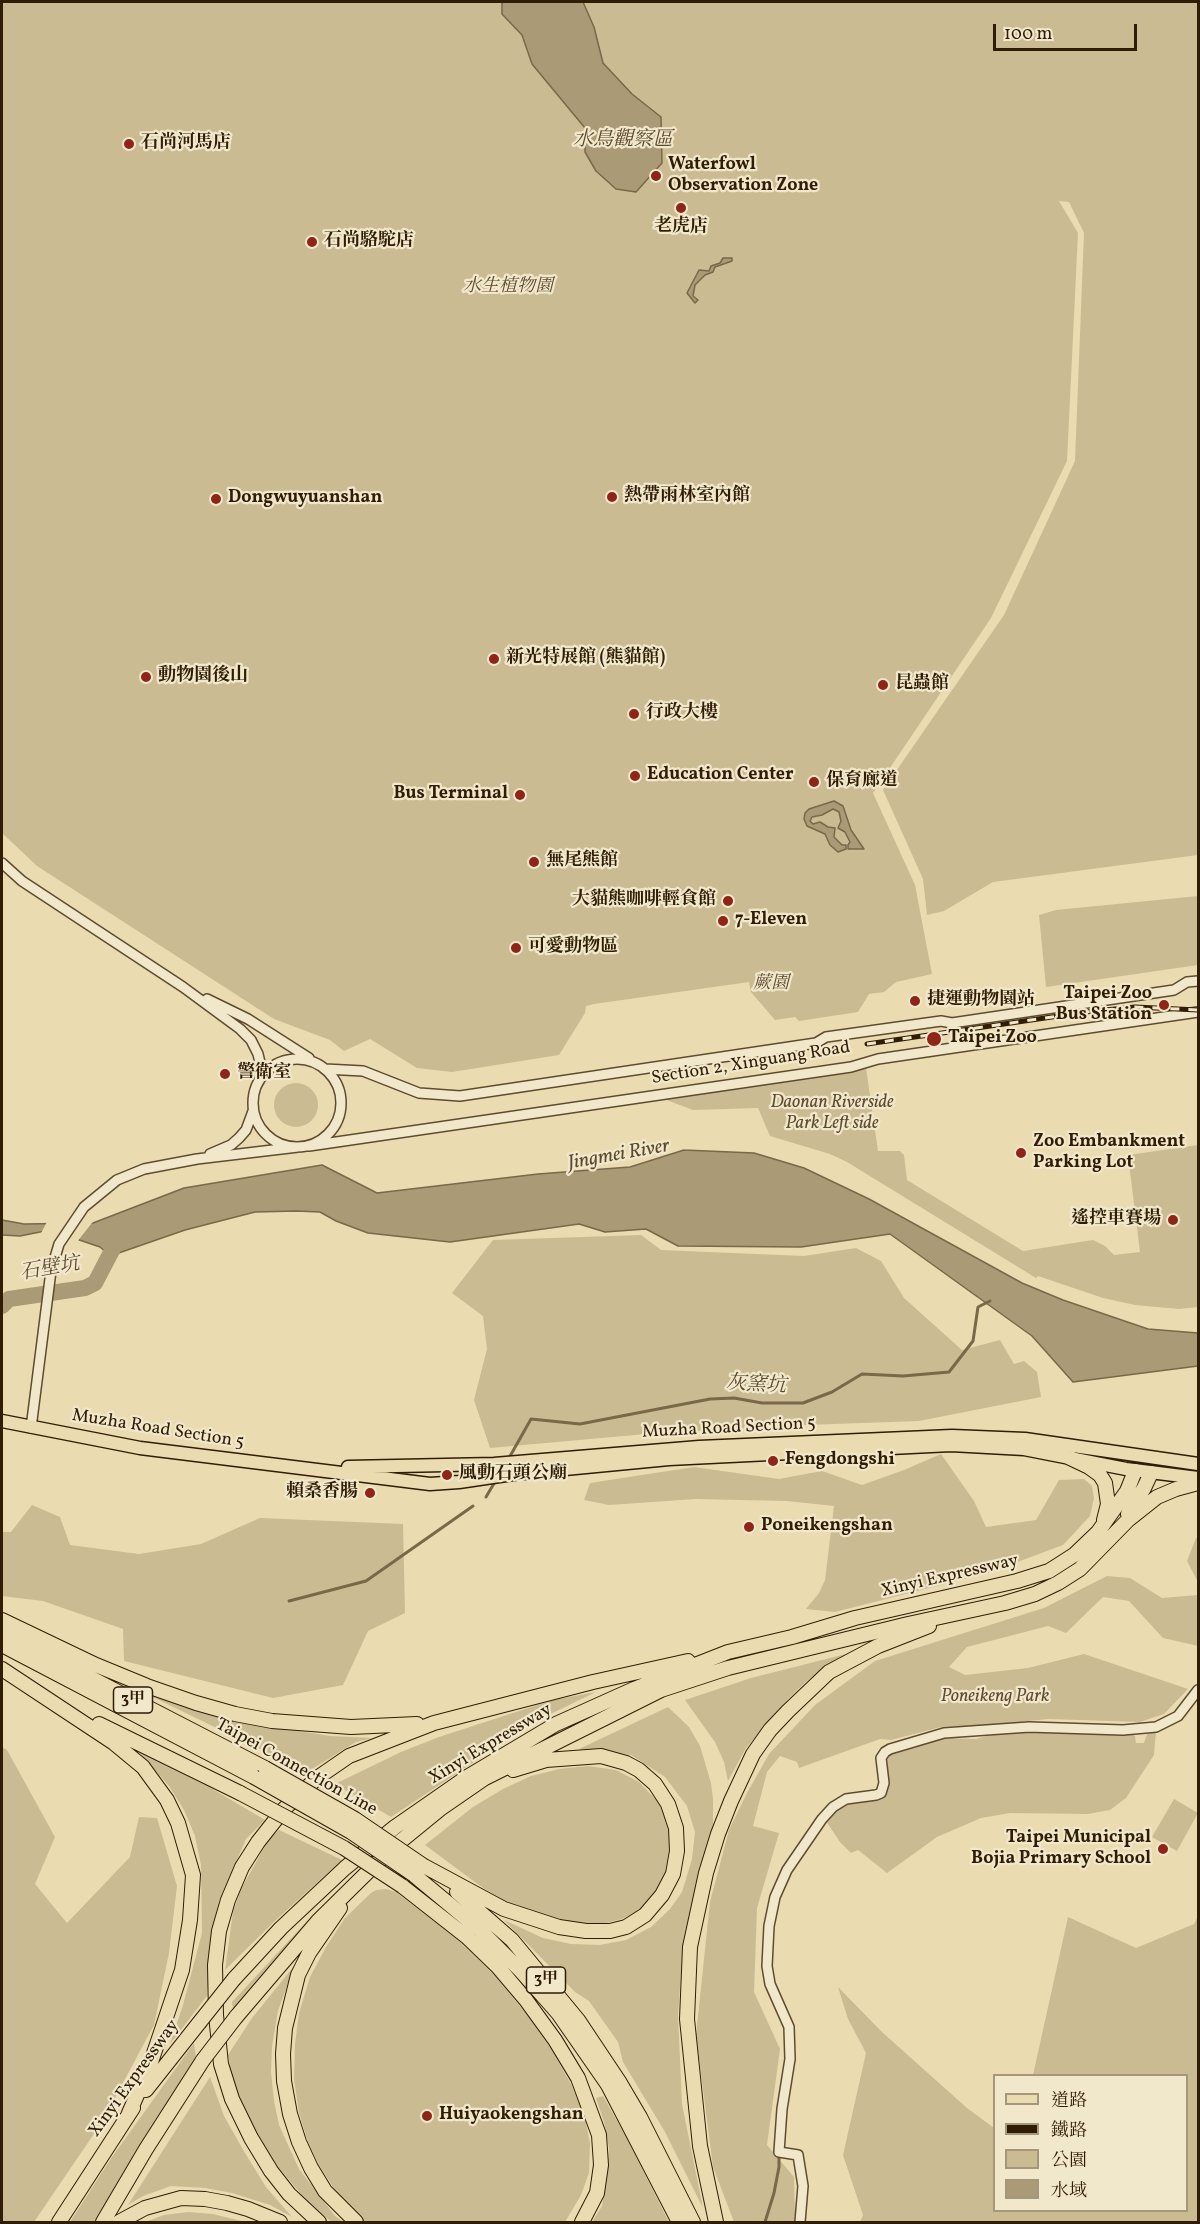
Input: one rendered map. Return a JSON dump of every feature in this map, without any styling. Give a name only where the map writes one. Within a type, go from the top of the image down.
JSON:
[{"type":"highway","points":[[1070,1458],[1089,1467],[1100,1475],[1105,1483],[1108,1504],[1103,1537]]},
{"type":"highway","points":[[1103,1537],[1135,1471]]},
{"type":"highway","points":[[1103,1537],[1135,1503],[1150,1473]]},
{"type":"highway","points":[[1103,1537],[1157,1497],[1198,1483]]},
{"type":"highway","name":"Xinyi Expressway","points":[[104,2223],[146,2149],[203,2060],[294,1947],[391,1849],[440,1809],[484,1778],[661,1690],[728,1668],[1035,1594],[1059,1583],[1080,1569],[1103,1537]]},
{"type":"highway","name":"Xinyi Expressway","points":[[59,2223],[129,2113],[234,1979],[281,1928],[345,1868],[395,1827],[467,1777],[556,1724],[634,1689],[728,1652],[792,1637],[855,1618],[1017,1581],[1049,1571],[1103,1537]]},
{"type":"highway","points":[[716,2223],[700,2146],[687,2019],[690,1947],[706,1873],[731,1801],[753,1754],[770,1730],[829,1672],[878,1646],[970,1611]]},
{"type":"highway","points":[[2,1620],[96,1665],[147,1686],[235,1714],[283,1722],[351,1727],[434,1723]]},
{"type":"highway","name":"Taipei Connection Line","points":[[2,1632],[260,1772]]},
{"type":"highway","name":"Taipei Connection Line","points":[[2,1645],[346,1813],[419,1871],[465,1898],[512,1940],[558,1995],[597,2047],[693,2223]]},
{"type":"highway","points":[[319,2223],[289,2194],[251,2138],[232,2099],[221,2064],[214,1965],[219,1931],[228,1900],[242,1867],[258,1842],[284,1809],[317,1778],[349,1756],[434,1723],[593,1682],[728,1652]]},
{"type":"highway","points":[[2,1669],[114,1743],[143,1767],[167,1800],[178,1822],[192,1875],[190,1920],[182,1970],[149,2068],[129,2113]]},
{"type":"highway","points":[[57,1704],[240,1793],[344,1848],[402,1886],[467,1937],[498,1967],[555,2040],[578,2078],[599,2135],[601,2165],[597,2193],[582,2223]]},
{"type":"highway","points":[[419,1871],[504,1909],[543,1923],[586,1931],[610,1931],[626,1927],[645,1915],[662,1895],[673,1874],[677,1851],[676,1828],[668,1804],[655,1784],[639,1770],[626,1763],[601,1756],[546,1760],[508,1772],[440,1809]]},
{"type":"highway","points":[[356,2223],[325,2191],[310,2168],[290,2114],[283,2054],[285,2028],[298,1975],[309,1953],[360,1879]]},
{"type":"highway","name":"Taipei Connection Line","points":[[635,2120],[679,2223]]},
{"type":"highway","points":[[119,2223],[145,2208],[181,2198],[228,2203],[280,2223]]},
{"type":"main road","name":"Muzha Road Section 5","points":[[2,1421],[140,1448],[414,1482],[459,1482],[513,1474],[699,1456],[951,1445],[1014,1448],[1135,1471],[1198,1478]]},
{"type":"main road","name":"Muzha Road Section 5","points":[[311,1468],[494,1464],[699,1447],[952,1436],[1035,1441],[1198,1464]]},
{"type":"main road","points":[[1135,1471],[1147,1458]]},
{"type":"main road","points":[[1147,1458],[1150,1473]]},
{"type":"main road","points":[[414,1482],[414,1477],[422,1465]]},
{"type":"street","points":[[2,863],[22,881],[183,987],[240,1029],[251,1040],[260,1061],[260,1078],[253,1098],[261,1129],[269,1137],[288,1146],[298,1147]]},
{"type":"street","name":"Section 2, Xinguang Road","points":[[321,1066],[363,1071],[419,1093],[460,1096],[768,1051],[816,1043],[826,1037],[940,1021],[952,1023],[1174,990],[1187,982],[1198,981]]},
{"type":"street","points":[[32,1428],[48,1290],[59,1244],[74,1219],[93,1199],[117,1180],[144,1169],[197,1159],[309,1146],[326,1137],[338,1121],[342,1103],[337,1084],[321,1066],[248,1019],[183,987]]},
{"type":"street","name":"Section 2, Xinguang Road","points":[[309,1146],[841,1068],[878,1059],[1198,1012]]},
{"type":"street","points":[[260,1078],[276,1064],[286,1060],[307,1060],[321,1066]]},
{"type":"street","points":[[197,1159],[222,1150],[239,1138],[254,1109]]},
{"type":"street","points":[[800,2223],[803,2186],[798,2155],[779,2152],[782,2109],[791,2045],[789,2027],[768,1976],[768,1946],[772,1910],[780,1884],[822,1819],[838,1803],[881,1793],[885,1783],[881,1758],[890,1749],[944,1733],[1029,1727],[1123,1730],[1156,1727],[1178,1716],[1198,1690]]},
{"type":"green space","points":[[2,2],[1198,2],[1198,855],[993,882],[944,911],[927,915],[923,879],[883,790],[1004,615],[1075,461],[1084,233],[1069,202],[1059,201],[1078,233],[1067,461],[991,618],[873,793],[915,885],[932,974],[896,982],[884,992],[869,994],[858,1012],[799,1021],[795,1017],[775,1020],[751,992],[749,982],[594,1004],[586,1006],[585,1013],[559,1055],[452,1072],[417,1068],[370,1039],[344,1051],[330,1040],[274,1019],[37,866],[2,833]]},
{"type":"green space","points":[[1198,896],[1198,965],[1046,987],[1039,915],[1056,910]]},
{"type":"green space","name":"Daonan Riverside Park Left side","points":[[866,1068],[878,1151],[900,1151],[904,1155],[907,1180],[1023,1251],[1093,1240],[1105,1246],[1114,1255],[1140,1252],[1128,1155],[1198,1145],[1198,1307],[1179,1309],[1135,1305],[1103,1298],[1038,1276],[1036,1278],[847,1162],[830,1154],[770,1136],[758,1108],[693,1110],[664,1099]]},
{"type":"green space","points":[[296,1083],[311,1090],[318,1105],[311,1120],[296,1127],[281,1120],[274,1105],[281,1090]]},
{"type":"green space","points":[[641,1235],[661,1250],[804,1256],[856,1248],[881,1261],[904,1298],[962,1350],[1000,1340],[1014,1364],[1024,1361],[1037,1372],[1041,1397],[919,1421],[646,1434],[490,1448],[474,1400],[487,1349],[483,1316],[452,1293],[493,1240]]},
{"type":"green space","points":[[941,1454],[974,1501],[986,1527],[1036,1520],[1059,1480],[1084,1479],[1092,1486],[1094,1498],[1090,1516],[1063,1545],[988,1573],[835,1612],[806,1609],[819,1593],[825,1580],[834,1506],[787,1501],[696,1499],[609,1505],[584,1500],[590,1483],[694,1467],[779,1479],[822,1471],[862,1485]]},
{"type":"green space","points":[[32,1505],[60,1517],[70,1545],[139,1554],[201,1544],[260,1518],[403,1524],[405,1613],[368,1631],[343,1685],[273,1698],[124,1661],[123,1629],[43,1601],[2,1596],[2,1532],[11,1532]]},
{"type":"green space","points":[[1196,1538],[1198,1538],[1198,1582],[1187,1561]]},
{"type":"green space","name":"Poneikeng Park","points":[[1107,1576],[1130,1578],[1162,1598],[1198,1595],[1198,1646],[1163,1638],[1129,1601],[1103,1597],[1066,1633],[1048,1626],[967,1647],[949,1667],[965,1675],[1028,1668],[1084,1654],[1188,1689],[1164,1714],[1140,1722],[1048,1719],[980,1726],[941,1727],[891,1740],[880,1739],[799,1768],[797,1762],[780,1756],[767,1772],[753,1826],[779,1833],[757,1908],[754,1992],[780,2049],[767,2145],[794,2177],[795,2216],[794,2222],[734,2222],[713,2167],[696,2035],[710,1902],[729,1830],[769,1754],[815,1705],[875,1661],[1044,1608]]},
{"type":"green space","points":[[846,1654],[808,1680],[788,1699],[746,1748],[728,1781],[724,1762],[715,1742],[685,1700],[751,1678]]},
{"type":"green space","points":[[124,1683],[232,1720],[330,1736],[372,1738],[356,1742],[307,1772]]},
{"type":"green space","points":[[596,1692],[536,1721],[391,1817],[335,1784],[401,1752],[439,1737],[553,1700]]},
{"type":"green space","points":[[668,1707],[689,1727],[700,1746],[711,1783],[713,1799],[713,1824],[683,1945],[678,2015],[682,2104],[703,2208],[665,2132],[623,2062],[618,2042],[589,2001],[575,1992],[504,1920],[543,1938],[571,1944],[600,1945],[626,1940],[651,1927],[670,1909],[682,1892],[692,1859],[695,1832],[687,1806],[665,1777],[631,1755],[579,1749]]},
{"type":"green space","points":[[1156,1731],[1154,1755],[1126,1798],[1110,1810],[1088,1814],[1010,1813],[981,1818],[937,1837],[887,1873],[858,1850],[851,1853],[840,1842],[826,1821],[838,1810],[851,1803],[878,1800],[885,1795],[889,1786],[885,1760],[891,1753],[940,1738],[976,1739],[999,1733],[1031,1732],[1133,1735],[1136,1743],[1144,1743],[1147,1734]]},
{"type":"green space","points":[[2,1747],[7,1750],[55,1837],[35,1884],[67,1923],[130,1857],[139,1817],[157,1818],[177,1886],[169,1953],[154,2025],[102,2122],[34,2222],[2,2222]]},
{"type":"green space","points":[[140,1753],[209,1787],[265,1820],[246,1839],[219,1901],[211,1936],[207,1996],[170,2044],[202,1933],[201,1865],[195,1836],[184,1810],[169,1786]]},
{"type":"green space","points":[[588,1766],[616,1770],[639,1782],[657,1801],[667,1818],[671,1835],[672,1854],[665,1878],[652,1897],[639,1910],[622,1919],[602,1924],[571,1922],[545,1917],[513,1905],[483,1888],[425,1845],[473,1807],[503,1789],[531,1776],[559,1769]]},
{"type":"green space","points":[[1174,1799],[1198,1813],[1177,1851],[1152,1837]]},
{"type":"green space","points":[[279,1830],[342,1860],[225,1970],[233,1912],[241,1889],[269,1839]]},
{"type":"green space","points":[[386,1889],[396,1892],[458,1940],[495,1976],[528,2016],[551,2049],[571,2084],[584,2114],[590,2143],[589,2173],[581,2195],[565,2222],[365,2222],[337,2193],[319,2165],[308,2142],[299,2113],[294,2079],[299,2013],[310,1977],[345,1918],[371,1893]]},
{"type":"green space","points":[[1198,1916],[1198,2222],[860,2222],[863,2215],[843,2155],[866,2053],[848,2019],[838,1987],[882,2032],[967,2108],[993,2127],[993,2212],[1188,2212],[1188,2074],[1033,2074],[1068,1917],[1136,1948],[1194,1924]]},
{"type":"green space","points":[[309,1919],[264,1973],[233,2009],[232,2002]]},
{"type":"green space","points":[[294,1966],[278,2011],[272,2046],[271,2072],[274,2101],[279,2125],[299,2169],[335,2216],[343,2222],[332,2222],[310,2205],[274,2162],[253,2127],[232,2076],[228,2055],[252,2018]]},
{"type":"green space","points":[[194,2043],[196,2057],[97,2222],[70,2222],[112,2157]]},
{"type":"green space","points":[[210,2077],[224,2116],[245,2153],[266,2187],[292,2217],[270,2205],[232,2193],[205,2188],[171,2186],[143,2196],[128,2205]]},
{"type":"green space","points":[[603,2096],[669,2222],[592,2222],[602,2206],[607,2176],[609,2148],[596,2098]]},
{"type":"green space","points":[[188,2212],[213,2214],[245,2222],[145,2222],[164,2215]]},
{"type":"water","name":"水鳥觀察區","points":[[502,2],[583,2],[594,27],[603,63],[632,94],[661,117],[662,163],[636,192],[616,189],[596,171],[585,152],[585,128],[532,64],[522,35],[502,14]]},
{"type":"water","points":[[723,258],[732,258],[732,261],[715,267],[713,272],[705,275],[695,285],[693,296],[698,300],[695,303],[687,293],[699,270],[709,271],[711,266],[720,263]]},
{"type":"water","points":[[834,801],[843,806],[851,830],[864,849],[848,849],[850,842],[845,832],[838,828],[841,821],[839,812],[833,809],[812,817],[810,821],[813,824],[820,822],[835,828],[834,837],[842,845],[846,845],[846,849],[838,852],[830,845],[825,834],[807,826],[804,819],[809,809]]},
{"type":"water","points":[[684,1150],[754,1153],[804,1168],[869,1199],[1022,1283],[1063,1300],[1148,1329],[1198,1333],[1198,1366],[1073,1382],[1032,1336],[890,1234],[801,1247],[678,1246],[646,1229],[605,1232],[579,1224],[450,1242],[368,1233],[336,1221],[320,1212],[296,1211],[255,1212],[185,1230],[110,1256],[100,1247],[50,1230],[20,1236],[2,1235],[2,1220],[24,1224],[93,1223],[184,1188],[322,1165],[377,1193],[538,1174],[630,1167]]},
{"type":"pier","points":[[95,1219],[77,1242],[50,1233],[40,1235],[48,1220]]},
{"type":"waterway","name":"石壁坑","points":[[2,1306],[9,1299],[85,1288],[95,1283],[118,1239]]},
{"type":"waterway","name":"灰窯坑","points":[[509,1458],[531,1419],[580,1424],[710,1399],[734,1398],[762,1403],[803,1403],[832,1392],[862,1374],[903,1376],[949,1372],[973,1341],[978,1307],[990,1301]]},
{"type":"waterway","name":"灰窯坑","points":[[486,1497],[496,1480]]},
{"type":"waterway","name":"灰窯坑","points":[[289,1601],[366,1581],[473,1506]]},
{"type":"waterway","points":[[765,2222],[774,2193],[779,2156]]},
{"type":"railway","points":[[867,1044],[1086,1012],[1135,1007],[1198,1010]]},
{"type":"place","name":"石尚河馬店","points":[[129,144]]},
{"type":"place","name":"Waterfowl Observation Zone","points":[[656,176]]},
{"type":"place","name":"老虎店","points":[[681,208]]},
{"type":"place","name":"石尚駱駝店","points":[[312,242]]},
{"type":"place","name":"熱帶雨林室內館","points":[[612,497]]},
{"type":"place","name":"Dongwuyuanshan","points":[[216,499]]},
{"type":"place","name":"新光特展館 (熊貓館)","points":[[494,659]]},
{"type":"place","name":"動物園後山","points":[[146,677]]},
{"type":"place","name":"昆蟲館","points":[[883,685]]},
{"type":"place","name":"行政大樓","points":[[634,714]]},
{"type":"place","name":"Education Center","points":[[635,776]]},
{"type":"place","name":"保育廊道","points":[[814,782]]},
{"type":"place","name":"Bus Terminal","points":[[520,795]]},
{"type":"place","name":"無尾熊館","points":[[534,862]]},
{"type":"place","name":"大貓熊咖啡輕食館","points":[[728,901]]},
{"type":"place","name":"7-Eleven","points":[[723,921]]},
{"type":"place","name":"可愛動物區","points":[[516,948]]},
{"type":"place","name":"捷運動物園站","points":[[915,1001]]},
{"type":"place","name":"Taipei Zoo Bus Station","points":[[1164,1005]]},
{"type":"place","name":"Taipei Zoo","points":[[934,1039]]},
{"type":"place","name":"警衛室","points":[[225,1074]]},
{"type":"place","name":"Zoo Embankment Parking Lot","points":[[1021,1153]]},
{"type":"place","name":"遙控車賽場","points":[[1173,1220]]},
{"type":"place","name":"Fengdongshi","points":[[773,1461]]},
{"type":"place","name":"風動石頭公廟","points":[[447,1475]]},
{"type":"place","name":"賴桑香腸","points":[[370,1493]]},
{"type":"place","name":"Poneikengshan","points":[[749,1527]]},
{"type":"place","name":"Taipei Municipal Bojia Primary School","points":[[1163,1849]]},
{"type":"place","name":"Huiyaokengshan","points":[[427,2116]]},
{"type":"park label","name":"水生植物園","points":[[508,288]]},
{"type":"park label","name":"蕨園","points":[[771,985]]},
{"type":"water label","name":"Jingmei River","points":[[619,1156]]}]
